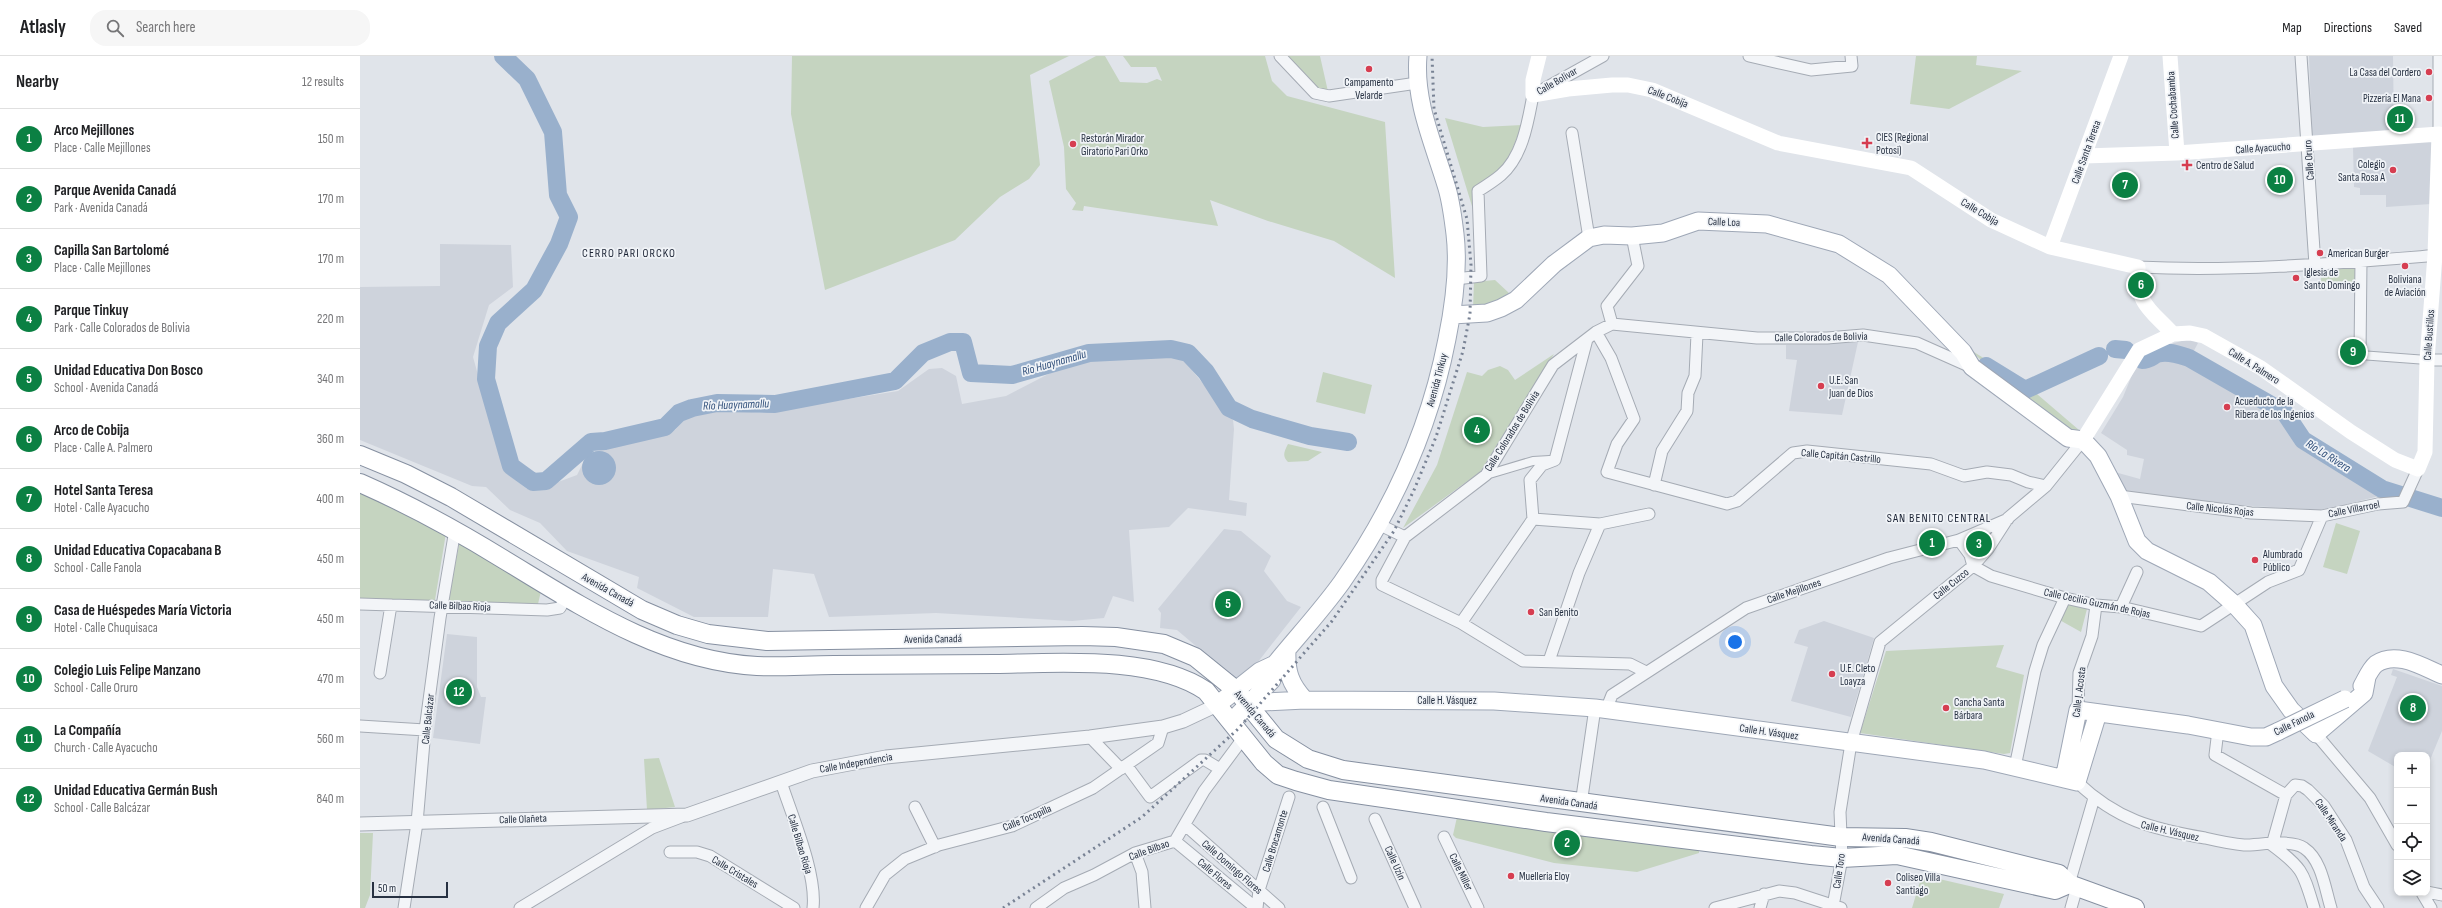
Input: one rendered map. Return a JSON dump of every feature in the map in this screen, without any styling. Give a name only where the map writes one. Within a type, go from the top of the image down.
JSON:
[{"type":"highway","name":"Avenida Canadá","points":[[360,455],[406,474],[451,498],[642,610],[677,625],[708,634],[767,641],[1082,636],[1129,638],[1164,644],[1195,657],[1237,691],[1276,739],[1308,759],[1343,770],[1581,804],[1841,837],[1905,838],[1932,842],[2059,874],[2073,885],[2135,908]]},
{"type":"highway","name":"Avenida Canadá","points":[[360,483],[409,504],[455,530],[563,603],[649,641],[701,657],[756,666],[1058,663],[1132,667],[1162,671],[1196,684],[1206,692],[1244,737],[1259,758],[1278,774],[1329,790],[1546,822],[1842,858],[1897,855],[2055,890],[2073,885]]},
{"type":"highway","points":[[1259,758],[1276,739]]},
{"type":"main road","name":"Avenida Tinkuy","points":[[1217,705],[1237,691],[1260,671],[1275,664],[1342,582],[1378,524],[1402,478],[1430,408],[1452,315],[1456,279],[1455,235],[1447,187],[1427,130],[1417,82],[1418,56]]},
{"type":"main road","points":[[1533,95],[1539,56]]},
{"type":"main road","name":"Calle Santa Teresa","points":[[2050,247],[2121,56]]},
{"type":"main road","name":"Calle Cochabamba","points":[[2170,56],[2177,153]]},
{"type":"main road","name":"Calle Cobija","points":[[1533,95],[1568,89],[1612,85],[1628,85],[1652,90],[1778,143],[1911,168],[1991,220],[2050,247],[2138,267]]},
{"type":"main road","name":"Calle Ayacucho","points":[[2084,156],[2177,153],[2308,145],[2441,134]]},
{"type":"main road","name":"Calle Bustillos","points":[[2418,470],[2425,452],[2435,360],[2441,134]]},
{"type":"main road","name":"Calle Loa","points":[[1452,315],[1487,313],[1516,300],[1554,264],[1589,238],[1604,235],[1632,236],[1663,233],[1698,221],[1767,224],[1839,244],[1888,275],[1963,352],[1972,367]]},
{"type":"main road","points":[[2138,267],[2138,287],[2141,300],[2173,334]]},
{"type":"main road","name":"Calle A. Palmero","points":[[2173,334],[2190,333],[2210,340],[2261,368],[2383,452],[2418,470]]},
{"type":"main road","name":"Calle Cuzco","points":[[2083,440],[2138,350],[2173,334]]},
{"type":"main road","name":"Calle Colorados de Bolivia","points":[[1972,367],[2068,438],[2083,440]]},
{"type":"main road","points":[[2083,440],[2098,456],[2119,496],[2137,541],[2147,551],[2209,582],[2234,604],[2253,625],[2274,686],[2291,710],[2316,734],[2364,693],[2367,677]]},
{"type":"main road","points":[[1287,650],[1288,674],[1297,691],[1305,700]]},
{"type":"main road","name":"Calle Fanola","points":[[2078,710],[2218,730],[2251,737],[2266,737],[2360,689],[2375,665],[2385,660],[2404,659],[2442,675]]},
{"type":"main road","name":"Avenida Tinkuy","points":[[1231,722],[1272,680],[1275,664]]},
{"type":"main road","name":"Calle H. Vásquez","points":[[1248,705],[1264,702],[1305,700],[1494,701],[1601,709],[1984,760],[2070,780]]},
{"type":"main road","name":"Calle J. Acosta","points":[[2070,780],[2078,710]]},
{"type":"main road","name":"Calle J. Acosta","points":[[2070,780],[2098,713]]},
{"type":"street","points":[[1280,56],[1315,93],[1329,96],[1417,82]]},
{"type":"street","name":"Calle Bolivar","points":[[1533,95],[1604,56]]},
{"type":"street","points":[[1749,56],[1796,61],[1811,70],[1852,66],[1851,56]]},
{"type":"street","name":"Calle Oruro","points":[[2301,56],[2315,265]]},
{"type":"street","name":"Calle Bustillos","points":[[2439,56],[2441,134]]},
{"type":"street","points":[[1456,279],[1481,276],[1478,191],[1502,174],[1518,152],[1528,122],[1533,95]]},
{"type":"street","points":[[1572,133],[1589,238]]},
{"type":"street","points":[[1612,324],[1607,306],[1638,266],[1632,236]]},
{"type":"street","name":"Calle Cobija","points":[[2138,267],[2166,269],[2315,265],[2438,255]]},
{"type":"street","points":[[2361,261],[2360,354],[2435,360]]},
{"type":"street","name":"Calle Colorados de Bolivia","points":[[1405,537],[1486,474],[1553,365],[1592,336],[1612,324],[1697,334],[1784,339],[1863,335],[1917,343],[1972,367]]},
{"type":"street","points":[[1654,485],[1662,451],[1687,411],[1688,393],[1696,376],[1697,334]]},
{"type":"street","points":[[1555,460],[1592,336]]},
{"type":"street","name":"Calle Capitán Castrillo","points":[[1592,336],[1611,358],[1634,419],[1617,444],[1607,472],[1727,504],[1737,501],[1793,452],[1807,451],[1932,464],[1964,476],[1987,472],[2011,475],[2028,482],[2046,486]]},
{"type":"street","name":"Calle Cuzco","points":[[1841,837],[1840,812],[1851,743],[1880,642],[1973,566],[1988,549],[2008,518],[2046,486],[2083,440]]},
{"type":"street","points":[[1486,474],[1533,461],[1555,460]]},
{"type":"street","points":[[1461,623],[1533,519],[1530,480],[1542,465],[1555,460]]},
{"type":"street","name":"Calle Villarroel","points":[[2201,626],[2268,582],[2299,570],[2322,516],[2405,497],[2418,470]]},
{"type":"street","name":"Calle Nicolás Rojas","points":[[2119,496],[2251,513],[2322,516]]},
{"type":"street","points":[[1533,519],[1600,524],[1649,514]]},
{"type":"street","name":"Calle Mejillones","points":[[1581,804],[1601,709],[1612,695],[1646,672],[1746,608],[1889,558],[1959,540],[2008,518]]},
{"type":"street","points":[[1378,524],[1405,537],[1382,580],[1382,585],[1461,623],[1523,661],[1630,664],[1646,672]]},
{"type":"street","points":[[1548,661],[1579,573],[1600,524]]},
{"type":"street","name":"Calle Balcázar","points":[[404,908],[417,823],[425,730],[455,530]]},
{"type":"street","points":[[1959,540],[1970,555],[1973,566]]},
{"type":"street","name":"Calle Cecilio Guzmán de Rojas","points":[[1973,566],[1991,576],[2065,598],[2096,605],[2121,607],[2201,626]]},
{"type":"street","points":[[2121,607],[2137,572]]},
{"type":"street","points":[[2015,767],[2035,671],[2043,645],[2065,598]]},
{"type":"street","name":"Calle Bilbao Rioja","points":[[360,604],[443,605],[547,610],[563,603]]},
{"type":"street","points":[[380,673],[391,604]]},
{"type":"street","name":"Calle J. Acosta","points":[[2078,710],[2079,673],[2092,636],[2096,605]]},
{"type":"street","name":"Calle Independencia","points":[[520,908],[652,828],[812,771],[886,757],[1090,737],[1163,727],[1183,722],[1217,705]]},
{"type":"street","points":[[360,726],[425,730]]},
{"type":"street","name":"Calle Tocopilla","points":[[866,908],[885,874],[905,859],[934,847],[1012,826],[1093,788],[1124,768],[1158,743],[1163,727]]},
{"type":"street","points":[[2218,730],[2215,755],[2286,795],[2272,845],[2296,863],[2304,877],[2314,908]]},
{"type":"street","points":[[2316,734],[2370,798],[2394,840]]},
{"type":"street","points":[[1090,737],[1124,768],[1150,797],[1201,760],[1205,760],[1220,769]]},
{"type":"street","name":"Calle Bilbao","points":[[1036,908],[1064,888],[1094,875],[1135,853],[1174,841],[1185,825],[1204,791],[1244,737]]},
{"type":"street","name":"Calle H. Vásquez","points":[[2070,780],[2094,798],[2137,823],[2188,835],[2242,845],[2272,845],[2290,843],[2304,848],[2321,872],[2331,908]]},
{"type":"street","name":"Calle Bilbao Rioja","points":[[781,782],[810,874],[814,898],[813,908]]},
{"type":"street","name":"Calle Miranda","points":[[2286,795],[2294,785],[2302,786],[2324,806],[2346,840],[2364,887],[2378,908]]},
{"type":"street","name":"Calle Bracamonte","points":[[1256,908],[1259,890],[1289,797]]},
{"type":"street","points":[[2071,908],[2073,885],[2094,798]]},
{"type":"street","points":[[915,807],[934,847]]},
{"type":"street","points":[[1323,807],[1351,878]]},
{"type":"street","name":"Calle Olañeta","points":[[360,824],[687,815]]},
{"type":"street","name":"Calle Uzin","points":[[1375,819],[1415,908]]},
{"type":"street","name":"Calle Domingo Flores","points":[[1185,825],[1279,908]]},
{"type":"street","name":"Calle Miller","points":[[1444,837],[1478,908]]},
{"type":"street","name":"Calle Toro","points":[[1837,907],[1842,858],[1841,837]]},
{"type":"street","name":"Calle Flores","points":[[1174,841],[1256,908]]},
{"type":"street","name":"Calle Cristales","points":[[670,852],[697,852],[710,856],[788,907]]},
{"type":"street","points":[[1135,853],[1142,872],[1145,908]]},
{"type":"street","points":[[1715,908],[1779,891],[1795,894],[1837,907]]},
{"type":"street","points":[[2430,893],[2442,895]]},
{"type":"street","points":[[1760,908],[1764,894]]},
{"type":"street","points":[[2424,896],[2431,908]]},
{"type":"shaded area","points":[[2309,56],[2393,56],[2394,135],[2312,138]]},
{"type":"shaded area","name":"Colegio Santa Rosa A","points":[[2430,141],[2435,144],[2431,204],[2386,207],[2386,195],[2360,195],[2360,188],[2354,187],[2353,147]]},
{"type":"shaded area","points":[[440,244],[511,245],[513,287],[489,305],[473,357],[505,472],[527,489],[539,489],[577,475],[586,457],[590,453],[675,430],[688,415],[727,409],[760,413],[898,391],[929,369],[942,368],[956,376],[962,404],[1006,396],[1064,366],[1088,358],[1157,354],[1181,357],[1233,420],[1234,429],[1229,500],[1247,503],[1246,516],[1188,508],[1169,527],[1129,530],[1134,602],[1113,596],[1104,618],[1072,621],[936,613],[829,617],[814,574],[773,569],[768,617],[694,617],[637,588],[639,577],[567,551],[540,523],[510,510],[486,487],[472,486],[360,440],[360,287],[440,286]]},
{"type":"shaded area","points":[[2190,339],[2198,343],[2189,360],[2283,416],[2299,439],[2381,491],[2399,498],[2379,496],[2325,510],[2237,505],[2122,492],[2111,471],[2140,479],[2144,459],[2127,455],[2127,450],[2101,433],[2123,397],[2139,358],[2174,343]]},
{"type":"shaded area","name":"U.E. San Juan de Dios","points":[[1858,342],[1842,415],[1789,411],[1797,360],[1786,359],[1786,345]]},
{"type":"shaded area","points":[[1224,529],[1241,531],[1271,556],[1264,571],[1287,601],[1301,607],[1254,667],[1245,672],[1236,680],[1177,630],[1160,628],[1161,613],[1158,609]]},
{"type":"shaded area","name":"U.E. Cleto Loayza","points":[[1824,621],[1874,638],[1851,717],[1791,701],[1808,647],[1794,643],[1799,630]]},
{"type":"shaded area","points":[[447,634],[477,637],[477,687],[481,697],[486,697],[480,744],[433,738]]},
{"type":"shaded area","points":[[2393,669],[2442,686],[2442,731],[2430,760],[2430,752],[2394,752],[2394,766],[2368,751],[2397,677],[2391,675]]},
{"type":"green space","points":[[792,56],[1069,56],[1030,75],[1040,165],[1029,179],[1000,197],[955,240],[825,290],[791,114]]},
{"type":"green space","points":[[1096,56],[1105,56],[1120,82],[1147,83],[1157,79],[1162,81],[1156,67],[1131,67],[1123,56],[1265,56],[1272,81],[1287,96],[1385,122],[1395,278],[1334,241],[1268,221],[1210,200],[1218,226],[1084,206],[1083,211],[1072,210],[1076,203],[1066,189],[1064,147],[1049,81]]},
{"type":"green space","points":[[1280,56],[1320,56],[1329,96],[1315,93]]},
{"type":"green space","points":[[1916,56],[1977,56],[1976,65],[2022,71],[1949,109],[1910,104]]},
{"type":"green space","points":[[1445,118],[1483,127],[1522,125],[1511,152],[1499,172],[1474,191],[1475,216]]},
{"type":"green space","points":[[2362,265],[2362,288],[2322,289],[2320,270]]},
{"type":"green space","points":[[1495,280],[1509,293],[1490,306],[1473,309],[1474,282]]},
{"type":"green space","points":[[1969,349],[2024,383],[2079,430],[2076,434],[2007,384]]},
{"type":"green space","points":[[1554,354],[1480,472],[1403,528],[1437,465],[1467,372],[1482,376],[1488,370],[1500,366],[1508,370],[1515,380]]},
{"type":"green space","points":[[1323,372],[1372,385],[1365,414],[1316,402]]},
{"type":"green space","points":[[1288,444],[1322,452],[1308,461],[1288,462],[1284,454]]},
{"type":"green space","points":[[360,491],[446,533],[435,600],[360,600]]},
{"type":"green space","points":[[2336,523],[2360,531],[2347,574],[2323,567]]},
{"type":"green space","points":[[460,540],[541,591],[538,604],[448,601]]},
{"type":"green space","points":[[2062,601],[2087,609],[2081,632],[2056,618]]},
{"type":"green space","points":[[2004,645],[1996,667],[2024,675],[2010,753],[2004,754],[1860,733],[1886,651]]},
{"type":"green space","points":[[659,758],[675,807],[647,810],[644,759]]},
{"type":"green space","points":[[1457,817],[1699,849],[1699,853],[1637,872],[1554,863],[1456,838],[1453,835]]},
{"type":"green space","points":[[360,833],[373,833],[370,895],[365,908],[360,908]]},
{"type":"green space","points":[[1922,875],[2004,894],[1999,908],[1912,908]]},
{"type":"water","points":[[596,451],[602,451],[611,456],[615,462],[615,474],[611,480],[602,485],[596,485],[587,480],[582,471],[582,465],[587,456]]},
{"type":"waterway","name":"Río Huaynamallu","points":[[503,56],[527,79],[553,132],[558,195],[569,217],[559,244],[534,290],[498,323],[488,346],[486,379],[511,466],[533,482],[546,481],[591,442],[605,441],[665,427],[679,413],[692,408],[717,403],[775,404],[895,381],[923,353],[950,342],[963,342],[971,373],[1012,375],[1089,353],[1171,349],[1188,353],[1206,372],[1229,408],[1252,419],[1310,436],[1348,442]]},
{"type":"waterway","name":"Río La Rivera","points":[[2115,349],[2126,350]]},
{"type":"waterway","name":"Río La Rivera","points":[[2142,360],[2161,353],[2173,353],[2189,358],[2285,413],[2303,440],[2382,489],[2442,508]]},
{"type":"waterway","name":"Río La Rivera","points":[[1986,366],[2025,390],[2099,356]]},
{"type":"railway","points":[[1003,908],[1142,817],[1238,729],[1332,621],[1394,531],[1414,490],[1436,437],[1463,351],[1470,314],[1471,265],[1467,219],[1434,109],[1432,56]]},
{"type":"place","name":"Campamento Velarde","points":[[1369,69]]},
{"type":"place","name":"La Casa del Cordero","points":[[2429,72]]},
{"type":"place","name":"Pizzería El Mana","points":[[2429,98]]},
{"type":"place","name":"La Compañía","points":[[2400,119]]},
{"type":"place","name":"CIES (Regional Potosi)","points":[[1867,143]]},
{"type":"place","name":"Restorán Mirador Giratorio Pari Orko","points":[[1073,144]]},
{"type":"place","name":"Centro de Salud","points":[[2187,165]]},
{"type":"place","name":"Colegio Santa Rosa A","points":[[2393,170]]},
{"type":"place","name":"Colegio Luis Felipe Manzano","points":[[2280,180]]},
{"type":"place","name":"Hotel Santa Teresa","points":[[2125,185]]},
{"type":"place","name":"American Burger","points":[[2320,253]]},
{"type":"place","name":"Boliviana de Aviación","points":[[2405,266]]},
{"type":"place","name":"Iglesia de Santo Domingo","points":[[2296,278]]},
{"type":"place","name":"Arco de Cobija","points":[[2141,285]]},
{"type":"place","name":"Casa de Huéspedes María Victoria","points":[[2353,352]]},
{"type":"place","name":"U.E. San Juan de Dios","points":[[1821,386]]},
{"type":"place","name":"Acueducto de la Ribera de los Ingenios","points":[[2227,407]]},
{"type":"place","name":"Parque Tinkuy","points":[[1477,430]]},
{"type":"place","name":"Arco Mejillones","points":[[1932,543]]},
{"type":"place","name":"Capilla San Bartolomé","points":[[1979,544]]},
{"type":"place","name":"Alumbrado Público","points":[[2255,560]]},
{"type":"place","name":"Unidad Educativa Don Bosco","points":[[1228,604]]},
{"type":"place","name":"San Benito","points":[[1531,612]]},
{"type":"place","name":"U.E. Cleto Loayza","points":[[1832,674]]},
{"type":"place","name":"Unidad Educativa Germán Bush","points":[[459,692]]},
{"type":"place","name":"Cancha Santa Bárbara","points":[[1946,708]]},
{"type":"place","name":"Unidad Educativa Copacabana B","points":[[2413,708]]},
{"type":"place","name":"Parque Avenida Canadá","points":[[1567,843]]},
{"type":"place","name":"Muelleria Eloy","points":[[1511,876]]},
{"type":"place","name":"Coliseo Villa Santiago","points":[[1888,883]]},
{"type":"district","name":"CERRO PARI ORCKO","points":[[629,253]]},
{"type":"district","name":"SAN BENITO CENTRAL","points":[[1939,518]]}]
